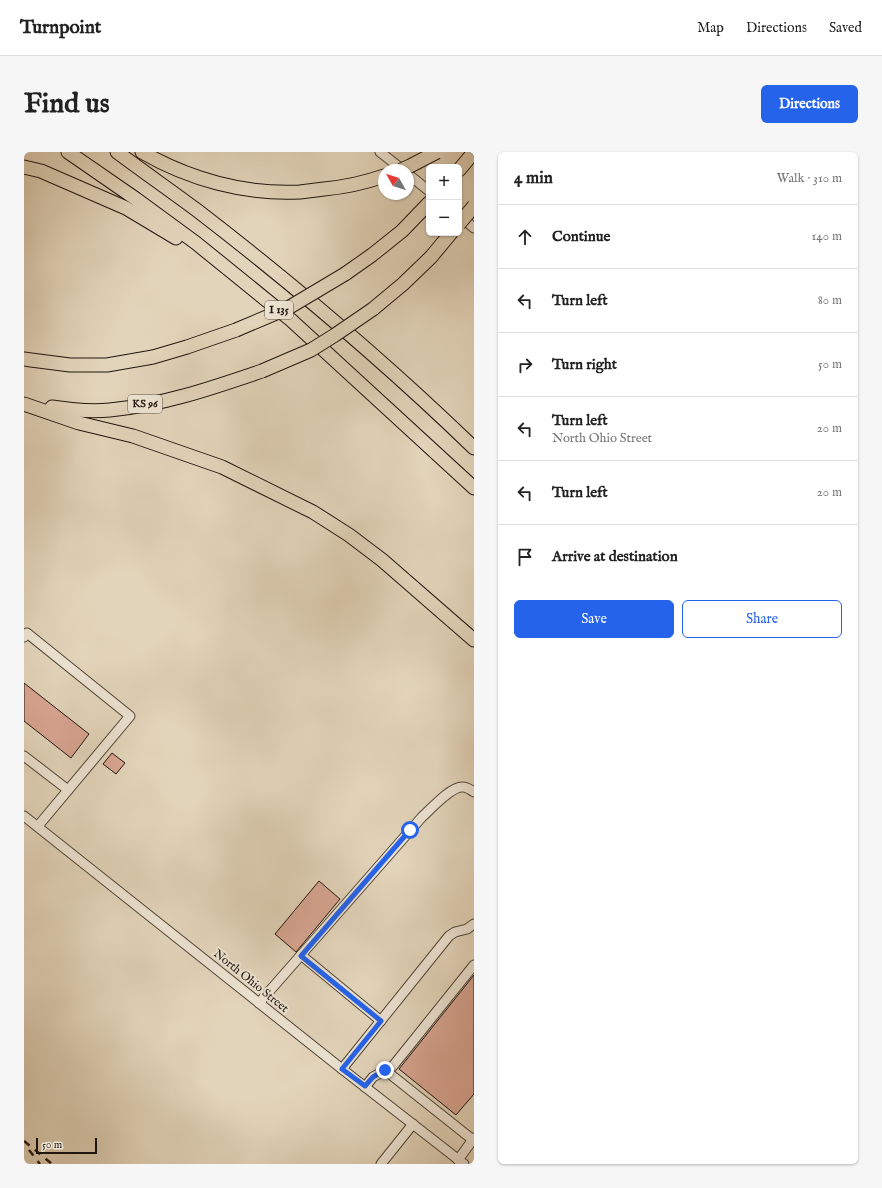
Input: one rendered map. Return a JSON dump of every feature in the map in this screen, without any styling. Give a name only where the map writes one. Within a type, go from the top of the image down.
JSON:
[{"type":"highway","name":"I 135","points":[[68,152],[196,243],[291,320],[474,488]]},
{"type":"highway","name":"I 135","points":[[117,152],[197,211],[286,281],[377,358],[474,448]]},
{"type":"highway","points":[[142,152],[189,174],[230,186],[265,191],[300,192],[350,186],[378,178]]},
{"type":"highway","points":[[414,164],[436,152]]},
{"type":"highway","points":[[462,166],[473,153]]},
{"type":"highway","points":[[24,167],[41,171],[126,208],[247,284]]},
{"type":"highway","points":[[24,359],[70,365],[106,365],[153,357],[236,330],[288,308],[345,274],[372,255],[402,230],[426,206]]},
{"type":"highway","points":[[462,220],[474,206]]},
{"type":"highway","name":"KS 96","points":[[24,404],[70,410],[109,410],[169,400],[204,391],[262,371],[311,350],[373,309],[403,284],[431,257],[448,236]]},
{"type":"highway","points":[[24,404],[79,422],[133,436],[222,467],[313,512],[382,560],[474,640]]},
{"type":"highway","points":[[445,420],[474,442]]},
{"type":"street","points":[[380,152],[395,164]]},
{"type":"street","points":[[414,179],[426,189]]},
{"type":"street","points":[[462,218],[474,228]]},
{"type":"street","points":[[24,637],[27,633],[130,716],[38,826]]},
{"type":"street","points":[[24,756],[68,790]]},
{"type":"street","points":[[260,1003],[422,817],[452,790],[462,786],[469,788],[474,792]]},
{"type":"street","name":"North Ohio Street","points":[[24,816],[461,1162]]},
{"type":"street","points":[[342,1069],[449,936],[455,932],[467,929],[474,924]]},
{"type":"street","points":[[301,956],[381,1021]]},
{"type":"street","points":[[365,1086],[373,1077],[393,1066],[474,965]]},
{"type":"street","points":[[385,1070],[473,1139],[461,1162]]},
{"type":"street","points":[[381,1164],[413,1124]]},
{"type":"building","points":[[24,683],[89,734],[71,758],[24,721]]},
{"type":"building","points":[[112,753],[125,763],[116,774],[103,764]]},
{"type":"building","points":[[319,881],[340,899],[296,952],[275,934]]},
{"type":"building","points":[[474,975],[474,1094],[456,1115],[399,1069]]},
{"type":"railway","points":[[24,1141],[52,1164]]},
{"type":"railway","points":[[29,1150],[40,1164]]},
{"type":"route","points":[[385,1070],[373,1077],[365,1086],[342,1069],[381,1021],[301,956],[410,830]]}]
